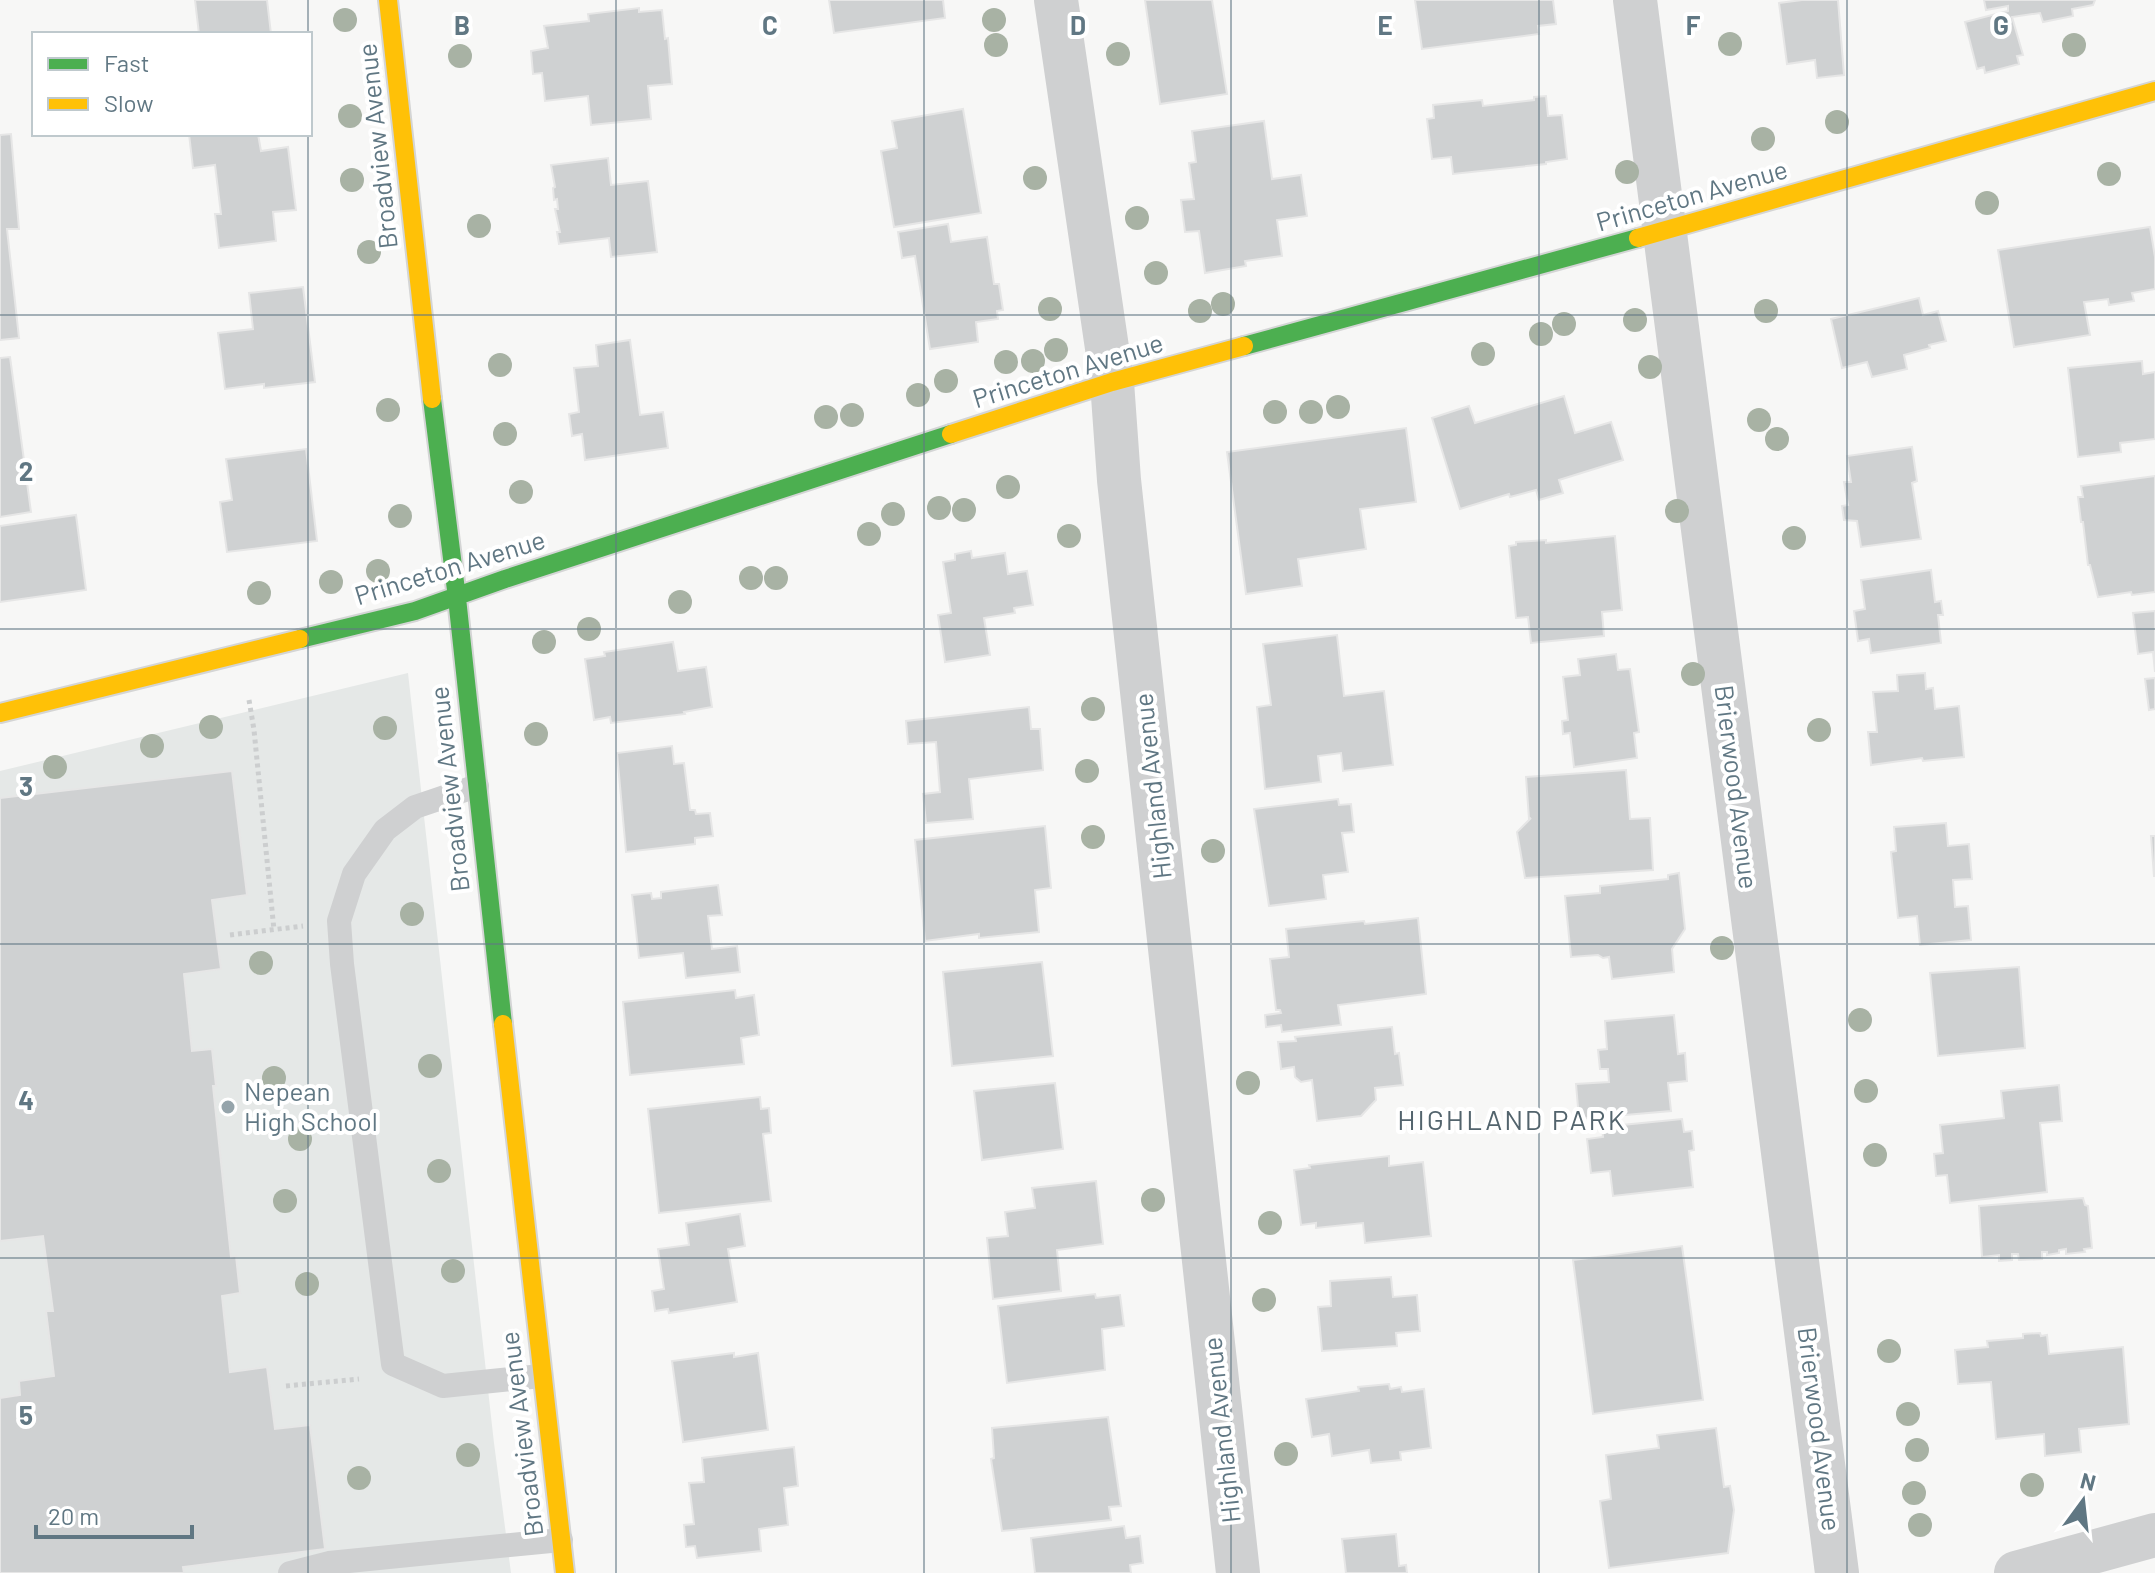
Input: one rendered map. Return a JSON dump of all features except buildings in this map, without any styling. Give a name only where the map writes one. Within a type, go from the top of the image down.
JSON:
[{"type":"street","name":"Broadview Avenue","points":[[388,0],[565,1573]]},
{"type":"street","name":"Highland Avenue","points":[[1056,0],[1112,382],[1121,495],[1238,1573]]},
{"type":"street","name":"Brierwood Avenue","points":[[1635,0],[1837,1573]]},
{"type":"street","name":"Princeton Avenue","points":[[0,713],[415,611],[1112,382],[1665,231],[2155,91]]},
{"type":"street","points":[[2016,1573],[2155,1535]]},
{"type":"lane","points":[[477,786],[415,807],[385,830],[354,874],[339,921],[342,964],[393,1364],[443,1386],[541,1376]]},
{"type":"lane","points":[[290,1573],[329,1563],[561,1540]]},
{"type":"path","points":[[247,694],[254,730],[274,930]]},
{"type":"path","points":[[230,935],[339,921]]},
{"type":"path","points":[[286,1386],[362,1378],[393,1364]]},
{"type":"shaded area","name":"Nepean High School","points":[[408,673],[511,1573],[0,1573],[0,771]]},
{"type":"traffic: fast","points":[[1244,346],[1638,238]]},
{"type":"traffic: fast","points":[[432,399],[503,1024]]},
{"type":"traffic: fast","points":[[300,639],[415,611],[951,434]]},
{"type":"traffic: slow","points":[[388,0],[432,399]]},
{"type":"traffic: slow","points":[[1638,238],[2155,91]]},
{"type":"traffic: slow","points":[[951,434],[1112,382],[1244,346]]},
{"type":"traffic: slow","points":[[0,713],[300,639]]},
{"type":"traffic: slow","points":[[503,1024],[565,1573]]},
{"type":"place","name":"Nepean High School","points":[[228,1107]]},
{"type":"district","name":"HIGHLAND PARK","points":[[1512,1120]]}]
